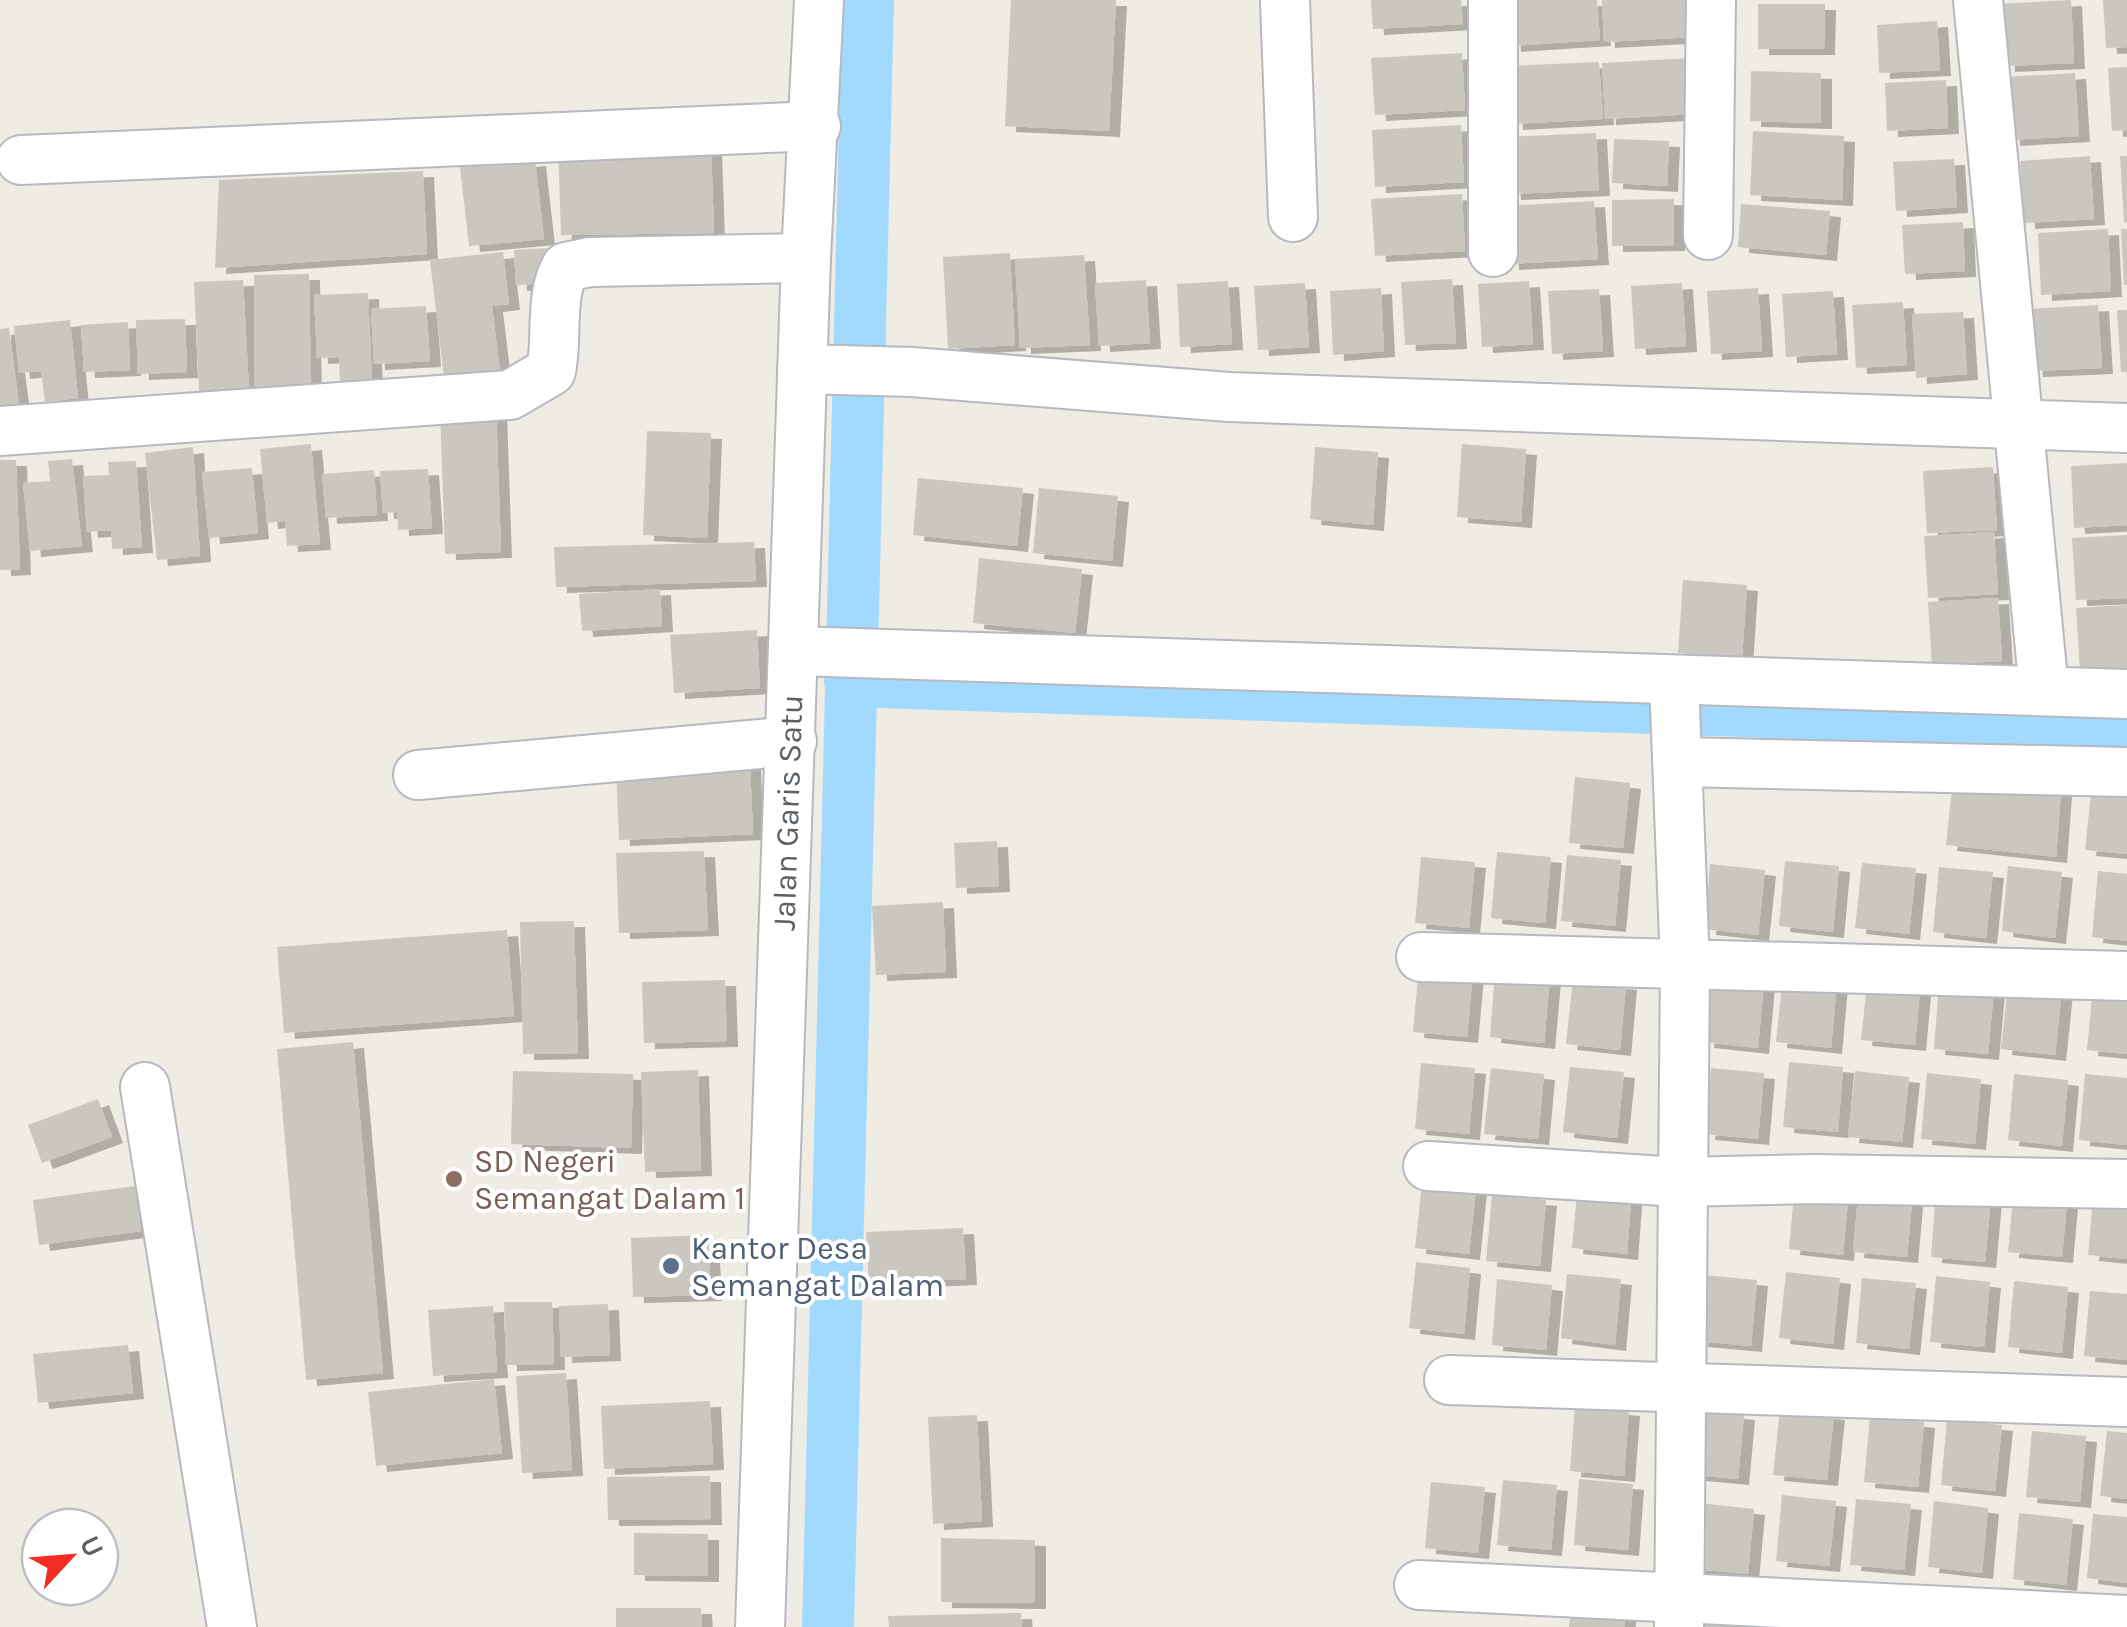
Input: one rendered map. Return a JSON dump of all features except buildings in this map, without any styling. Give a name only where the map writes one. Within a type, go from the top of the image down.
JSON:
[{"type":"street","name":"Jalan Garis Satu","points":[[760,1627],[792,742],[809,652],[820,369],[806,258],[816,126],[819,0]]},
{"type":"street","points":[[1284,0],[1293,217]]},
{"type":"street","points":[[1493,0],[1493,252]]},
{"type":"street","points":[[1708,236],[1710,0]]},
{"type":"street","points":[[1978,0],[2044,691]]},
{"type":"street","points":[[21,160],[816,126]]},
{"type":"street","points":[[0,431],[510,395],[551,371],[557,343],[558,281],[566,268],[590,262],[806,258]]},
{"type":"street","points":[[820,369],[912,372],[1249,398],[2019,428],[2127,428]]},
{"type":"street","points":[[809,652],[2127,694]]},
{"type":"street","points":[[1674,680],[1685,966],[1680,1182],[1680,1611]]},
{"type":"street","points":[[418,775],[792,742]]},
{"type":"street","points":[[1679,762],[2127,772]]},
{"type":"street","points":[[1421,958],[2127,976]]},
{"type":"street","points":[[145,1087],[232,1627]]},
{"type":"street","points":[[1428,1166],[1680,1182],[1812,1179],[2127,1184]]},
{"type":"street","points":[[1449,1380],[2127,1402]]},
{"type":"street","points":[[1419,1586],[1680,1611],[2127,1620]]},
{"type":"waterway","points":[[828,1627],[868,0]]},
{"type":"waterway","points":[[850,681],[2127,724]]},
{"type":"place","name":"SD Negeri Semangat Dalam 1","points":[[454,1179]]},
{"type":"place","name":"Kantor Desa Semangat Dalam","points":[[671,1266]]}]
